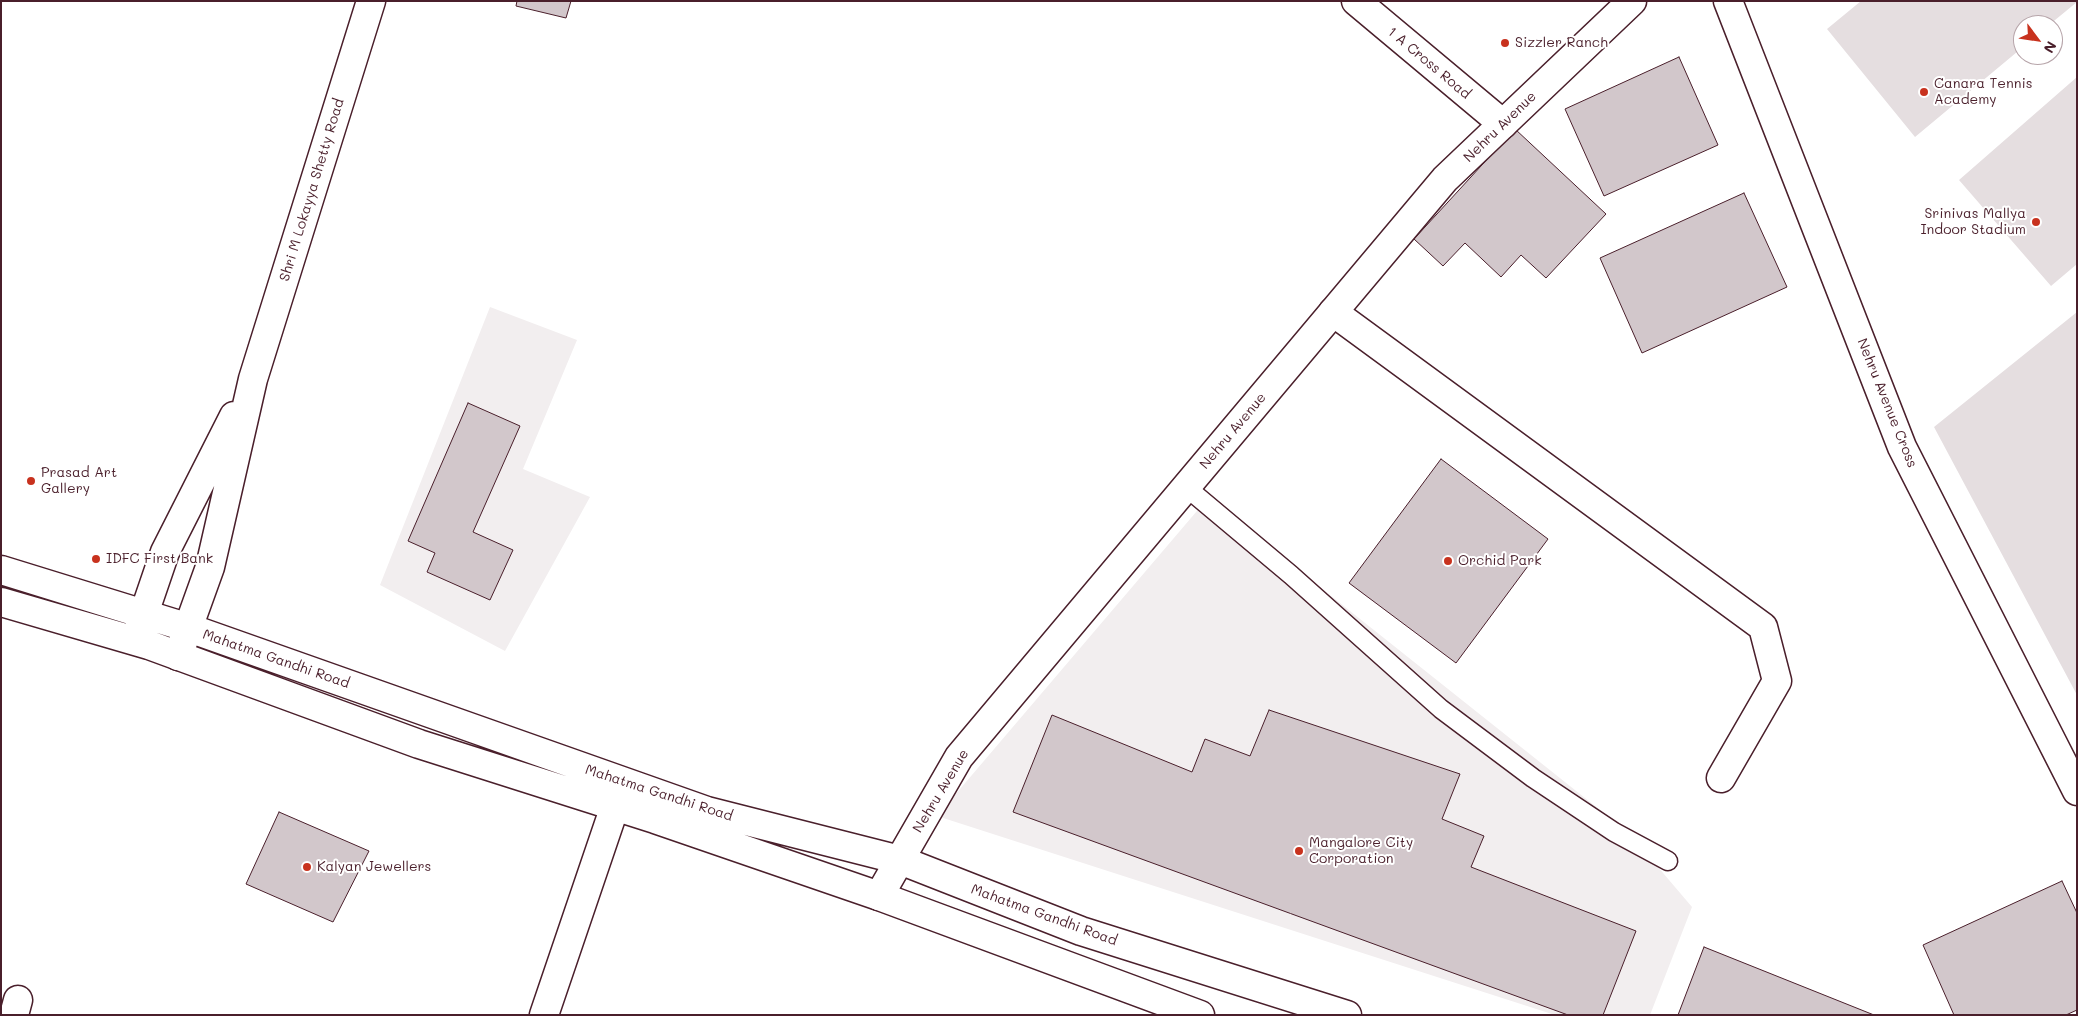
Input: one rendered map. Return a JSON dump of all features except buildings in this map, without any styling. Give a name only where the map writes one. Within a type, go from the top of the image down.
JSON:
[{"type":"street","name":"Shri M Lokayya Shetty Road","points":[[178,656],[210,567],[253,379],[372,1]]},
{"type":"street","name":"1 A Cross Road","points":[[1356,1],[1503,124]]},
{"type":"street","name":"Nehru Avenue","points":[[880,896],[958,756],[1445,179],[1632,1]]},
{"type":"street","name":"Nehru Avenue Cross","points":[[1728,1],[1902,447],[2077,791]]},
{"type":"street","points":[[1333,312],[1763,626],[1777,681],[1720,778]]},
{"type":"street","name":"Shri M Lokayya Shetty Road","points":[[134,641],[165,552],[253,379]]},
{"type":"street","name":"Mahatma Gandhi Road","points":[[1,570],[189,628],[707,812],[900,860],[1081,931],[1347,1015]]},
{"type":"street","name":"Mahatma Gandhi Road","points":[[1,602],[134,641],[420,744],[616,806],[880,896],[1200,1015]]},
{"type":"street","points":[[544,1015],[616,806]]},
{"type":"lane","points":[[1186,487],[1291,575],[1441,709],[1534,778],[1614,832],[1668,861]]},
{"type":"shaded area","name":"Canara Tennis Academy","points":[[1861,1],[2077,1],[2061,15],[2013,15],[2013,55],[1915,137],[1827,29]]},
{"type":"shaded area","name":"Srinivas Mallya Indoor Stadium","points":[[2077,77],[2077,264],[2051,286],[1959,180]]},
{"type":"shaded area","points":[[490,307],[577,340],[523,469],[590,497],[505,651],[380,585]]},
{"type":"shaded area","points":[[2077,312],[2077,695],[1934,427]]},
{"type":"shaded area","points":[[1208,498],[1629,833],[1692,907],[1650,1015],[1555,1015],[937,816]]},
{"type":"place","name":"Sizzler Ranch","points":[[1505,43]]},
{"type":"place","name":"Canara Tennis Academy","points":[[1924,92]]},
{"type":"place","name":"Srinivas Mallya Indoor Stadium","points":[[2036,222]]},
{"type":"place","name":"Prasad Art Gallery","points":[[31,481]]},
{"type":"place","name":"IDFC First Bank","points":[[96,559]]},
{"type":"place","name":"Orchid Park","points":[[1448,561]]},
{"type":"place","name":"Mangalore City Corporation","points":[[1299,851]]},
{"type":"place","name":"Kalyan Jewellers","points":[[307,867]]}]
